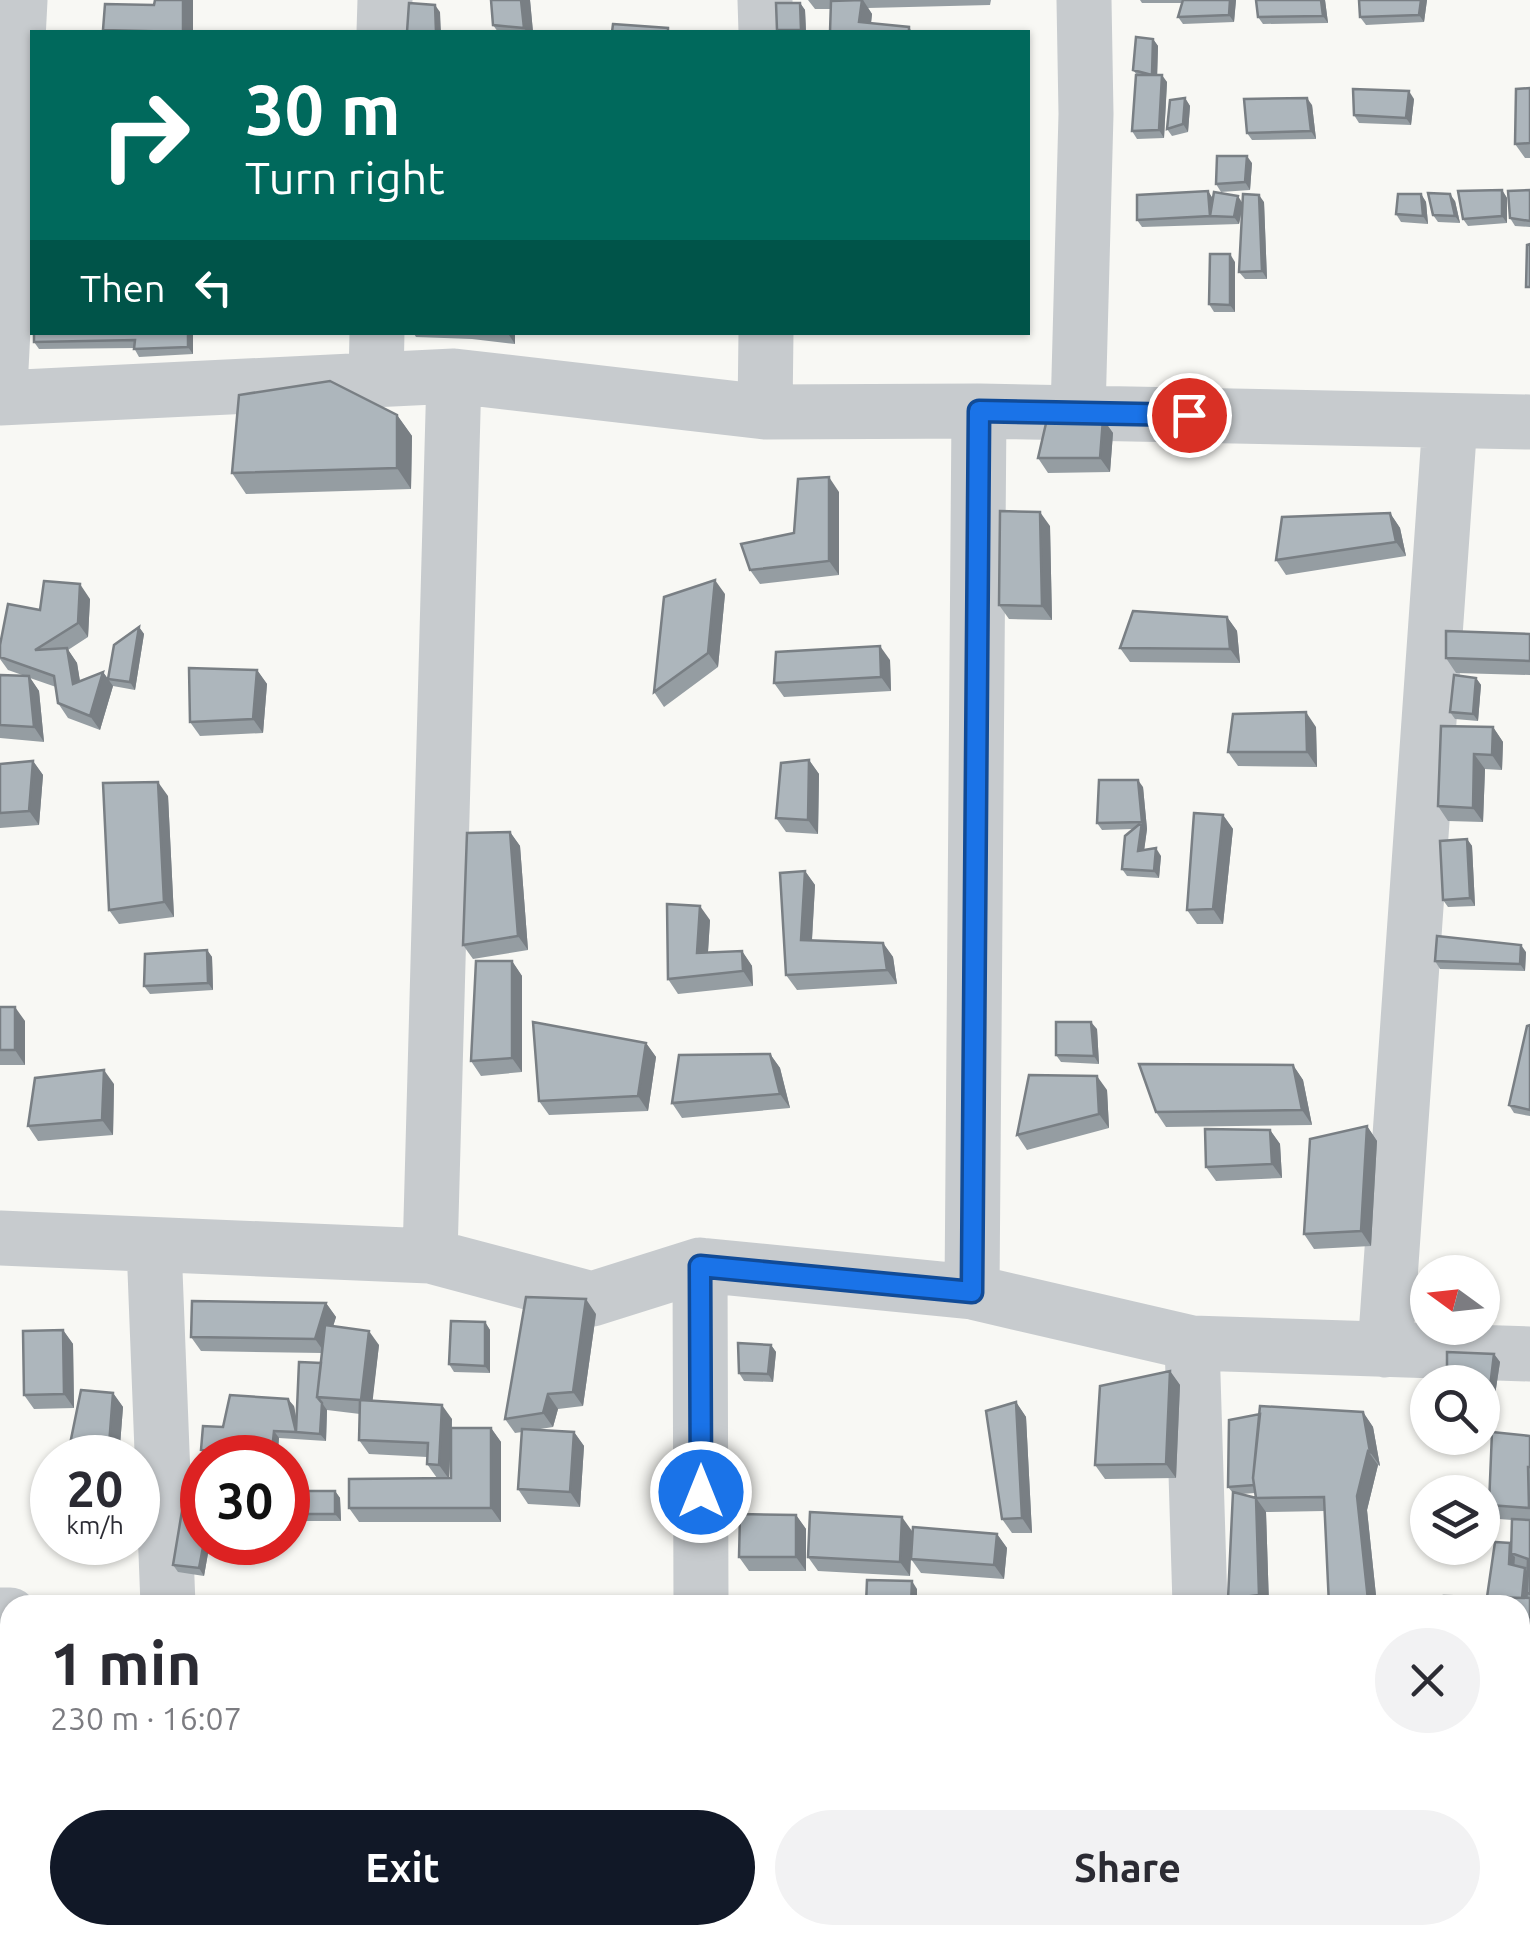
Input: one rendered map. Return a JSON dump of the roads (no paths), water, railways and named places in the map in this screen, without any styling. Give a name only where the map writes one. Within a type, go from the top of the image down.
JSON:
[{"type":"street","points":[[0,388],[20,0]]},
{"type":"street","points":[[384,30],[385,0]]},
{"type":"street","points":[[765,0],[766,30]]},
{"type":"street","points":[[1078,413],[1086,114],[1084,0]]},
{"type":"street","points":[[765,412],[766,335]]},
{"type":"street","points":[[0,398],[377,356],[454,376],[765,412],[979,411],[1530,422]]},
{"type":"street","points":[[430,1256],[454,376]]},
{"type":"street","points":[[972,1292],[979,411]]},
{"type":"street","points":[[1386,1350],[1450,420]]},
{"type":"street","points":[[0,1238],[430,1256],[592,1299],[700,1266],[972,1292],[1192,1343],[1530,1354]]},
{"type":"street","points":[[154,1245],[168,1595]]},
{"type":"street","points":[[700,1266],[701,1595]]},
{"type":"street","points":[[1192,1343],[1200,1595]]}]
